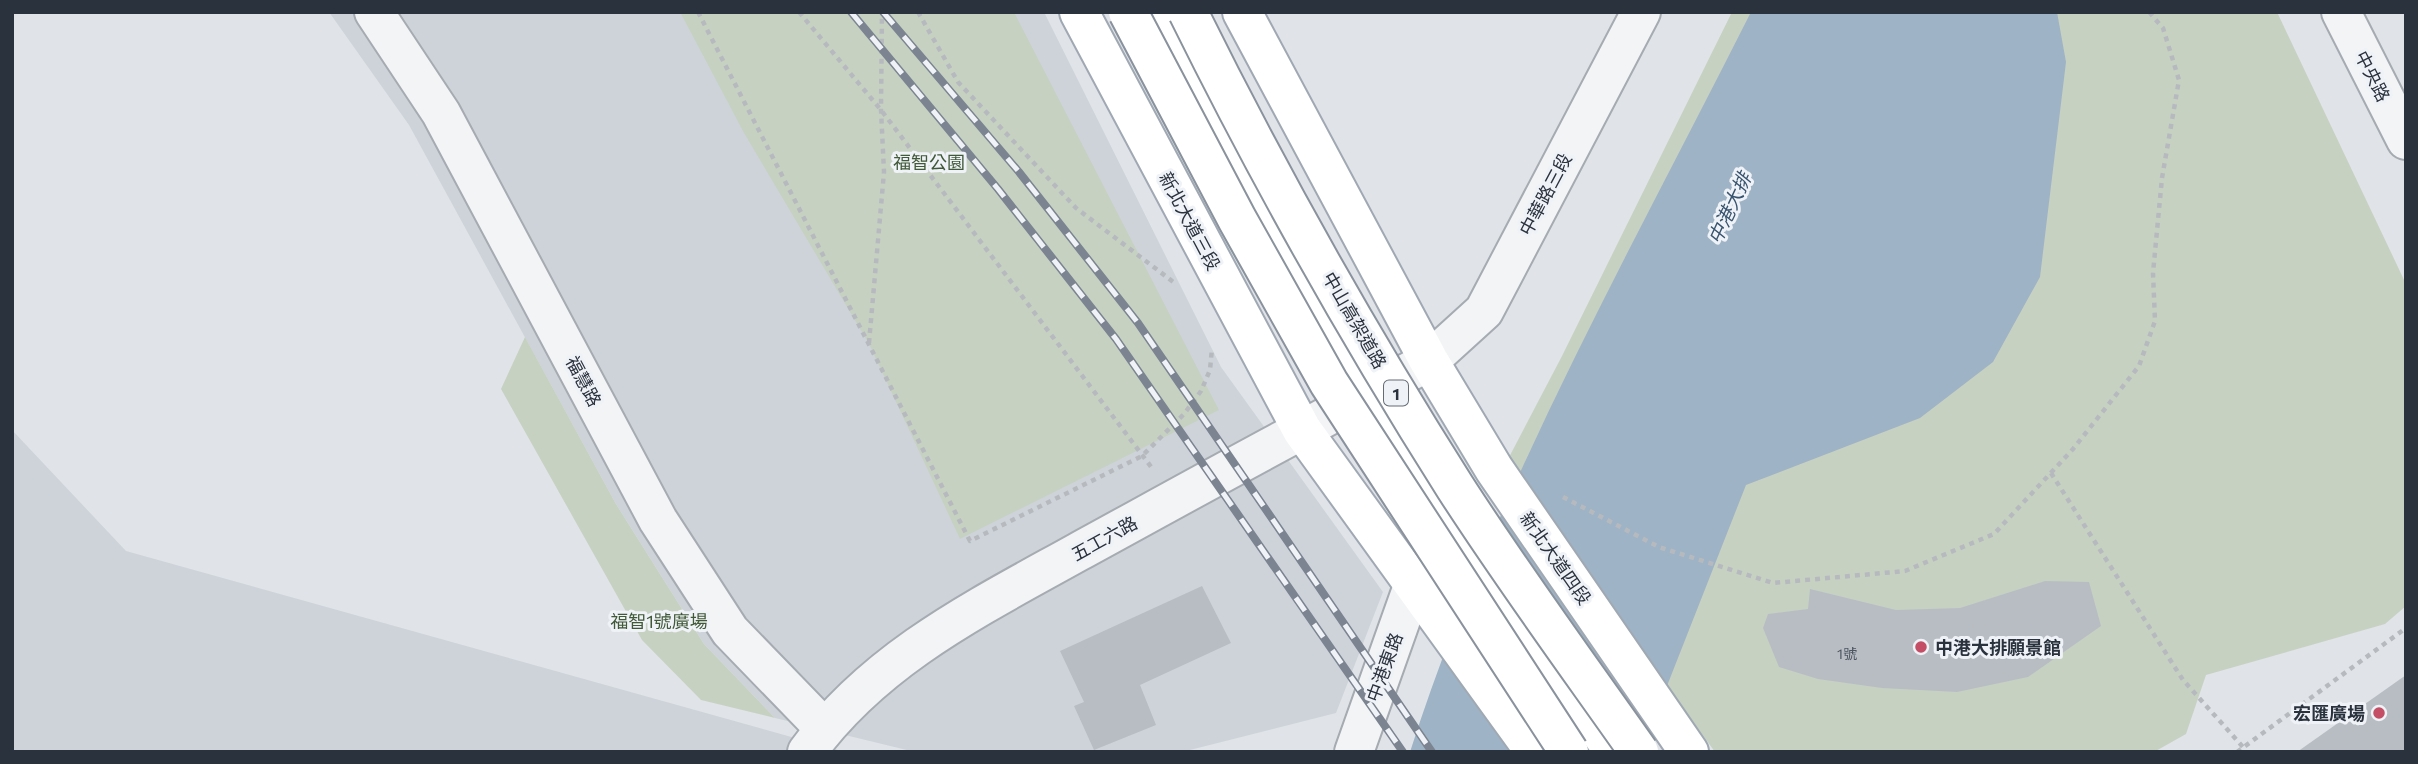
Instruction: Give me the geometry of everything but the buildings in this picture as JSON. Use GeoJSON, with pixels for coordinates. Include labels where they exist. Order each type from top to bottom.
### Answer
{"type":"FeatureCollection","features":[{"type":"Feature","properties":{"kind":"main road","name":"新北大道三段"},"geometry":{"type":"LineString","coordinates":[[1079,12],[1302,430]]}},
{"type":"Feature","properties":{"kind":"main road"},"geometry":{"type":"LineString","coordinates":[[1128,12],[1237,219],[1329,383],[1569,752]]}},
{"type":"Feature","properties":{"kind":"main road","name":"1"},"geometry":{"type":"LineString","coordinates":[[1163,12],[1240,166],[1368,394]]}},
{"type":"Feature","properties":{"kind":"main road","name":"中山高架道路"},"geometry":{"type":"LineString","coordinates":[[1188,12],[1318,256],[1396,391],[1520,583],[1639,752]]}},
{"type":"Feature","properties":{"kind":"main road","name":"1"},"geometry":{"type":"LineString","coordinates":[[1242,12],[1429,361]]}},
{"type":"Feature","properties":{"kind":"main road","name":"新北大道四段"},"geometry":{"type":"LineString","coordinates":[[1429,361],[1494,469],[1685,749]]}},
{"type":"Feature","properties":{"kind":"main road","name":"新北大道四段"},"geometry":{"type":"LineString","coordinates":[[1368,394],[1578,734],[1584,752]]}},
{"type":"Feature","properties":{"kind":"main road"},"geometry":{"type":"LineString","coordinates":[[1302,430],[1535,752]]}},
{"type":"Feature","properties":{"kind":"main road","name":"新北大道四段"},"geometry":{"type":"LineString","coordinates":[[1406,455],[1614,752]]}},
{"type":"Feature","properties":{"kind":"main road","name":"新北大道四段"},"geometry":{"type":"LineString","coordinates":[[1462,534],[1621,703],[1685,749]]}},
{"type":"Feature","properties":{"kind":"street","name":"福慧路"},"geometry":{"type":"LineString","coordinates":[[373,12],[441,113],[658,520],[730,631],[816,740]]}},
{"type":"Feature","properties":{"kind":"street","name":"中華路三段"},"geometry":{"type":"LineString","coordinates":[[1429,361],[1484,311],[1641,12]]}},
{"type":"Feature","properties":{"kind":"street","name":"中央路"},"geometry":{"type":"LineString","coordinates":[[2341,12],[2406,140]]}},
{"type":"Feature","properties":{"kind":"street","name":"五工六路"},"geometry":{"type":"LineString","coordinates":[[816,740],[887,667],[960,618],[1429,361]]}},
{"type":"Feature","properties":{"kind":"street","name":"中港東路"},"geometry":{"type":"LineString","coordinates":[[1354,752],[1414,583]]}},
{"type":"Feature","properties":{"kind":"path"},"geometry":{"type":"LineString","coordinates":[[698,12],[970,541],[1142,456],[1184,414],[1201,391],[1210,370],[1212,345]]}},
{"type":"Feature","properties":{"kind":"path"},"geometry":{"type":"LineString","coordinates":[[799,12],[881,110],[1142,456],[1178,498]]}},
{"type":"Feature","properties":{"kind":"path"},"geometry":{"type":"LineString","coordinates":[[869,344],[884,172],[881,110],[882,12]]}},
{"type":"Feature","properties":{"kind":"path"},"geometry":{"type":"LineString","coordinates":[[918,12],[958,82],[1076,208],[1185,291]]}},
{"type":"Feature","properties":{"kind":"path"},"geometry":{"type":"LineString","coordinates":[[1557,494],[1659,547],[1773,583],[1905,571],[1994,534],[2050,473],[2139,366],[2154,321],[2153,273],[2162,178],[2179,80],[2163,28],[2150,12]]}},
{"type":"Feature","properties":{"kind":"path"},"geometry":{"type":"LineString","coordinates":[[2050,473],[2183,680],[2243,747]]}},
{"type":"Feature","properties":{"kind":"path"},"geometry":{"type":"LineString","coordinates":[[2237,752],[2406,628]]}},
{"type":"Feature","properties":{"kind":"shaded area"},"geometry":{"type":"Polygon","coordinates":[[[329,12],[1044,12],[1221,367],[1383,592],[1336,713],[1182,752],[915,752],[775,718],[704,644],[616,504],[409,125],[329,12]]]}},
{"type":"Feature","properties":{"kind":"shaded area"},"geometry":{"type":"Polygon","coordinates":[[[12,430],[126,551],[845,752],[12,752],[12,430]]]}},
{"type":"Feature","properties":{"kind":"green space","name":"福智公園"},"geometry":{"type":"Polygon","coordinates":[[[680,12],[1014,12],[1219,410],[960,539],[869,344],[744,133],[680,12]]]}},
{"type":"Feature","properties":{"kind":"green space"},"geometry":{"type":"Polygon","coordinates":[[[1732,12],[2277,12],[2406,284],[2406,606],[2385,624],[2206,675],[2186,734],[2154,752],[1715,752],[1506,463],[1562,356],[1732,12]]]}},
{"type":"Feature","properties":{"kind":"green space","name":"福智1號廣場"},"geometry":{"type":"Polygon","coordinates":[[[525,337],[616,504],[704,644],[775,718],[701,700],[642,640],[501,389],[525,337]]]}},
{"type":"Feature","properties":{"kind":"water","name":"中港大排"},"geometry":{"type":"Polygon","coordinates":[[[1751,12],[2057,12],[2066,62],[2040,277],[1993,362],[1920,418],[1746,485],[1641,752],[1410,752],[1443,656],[1522,468],[1611,284],[1751,12]]]}},
{"type":"Feature","properties":{"kind":"railway"},"geometry":{"type":"LineString","coordinates":[[851,12],[998,189],[1116,339],[1403,752]]}},
{"type":"Feature","properties":{"kind":"railway"},"geometry":{"type":"LineString","coordinates":[[883,12],[1019,172],[1138,323],[1432,752]]}},
{"type":"Feature","properties":{"kind":"place","name":"中港大排願景館"},"geometry":{"type":"Point","coordinates":[1921,647]}},
{"type":"Feature","properties":{"kind":"place","name":"宏匯廣場"},"geometry":{"type":"Point","coordinates":[2379,713]}}]}
